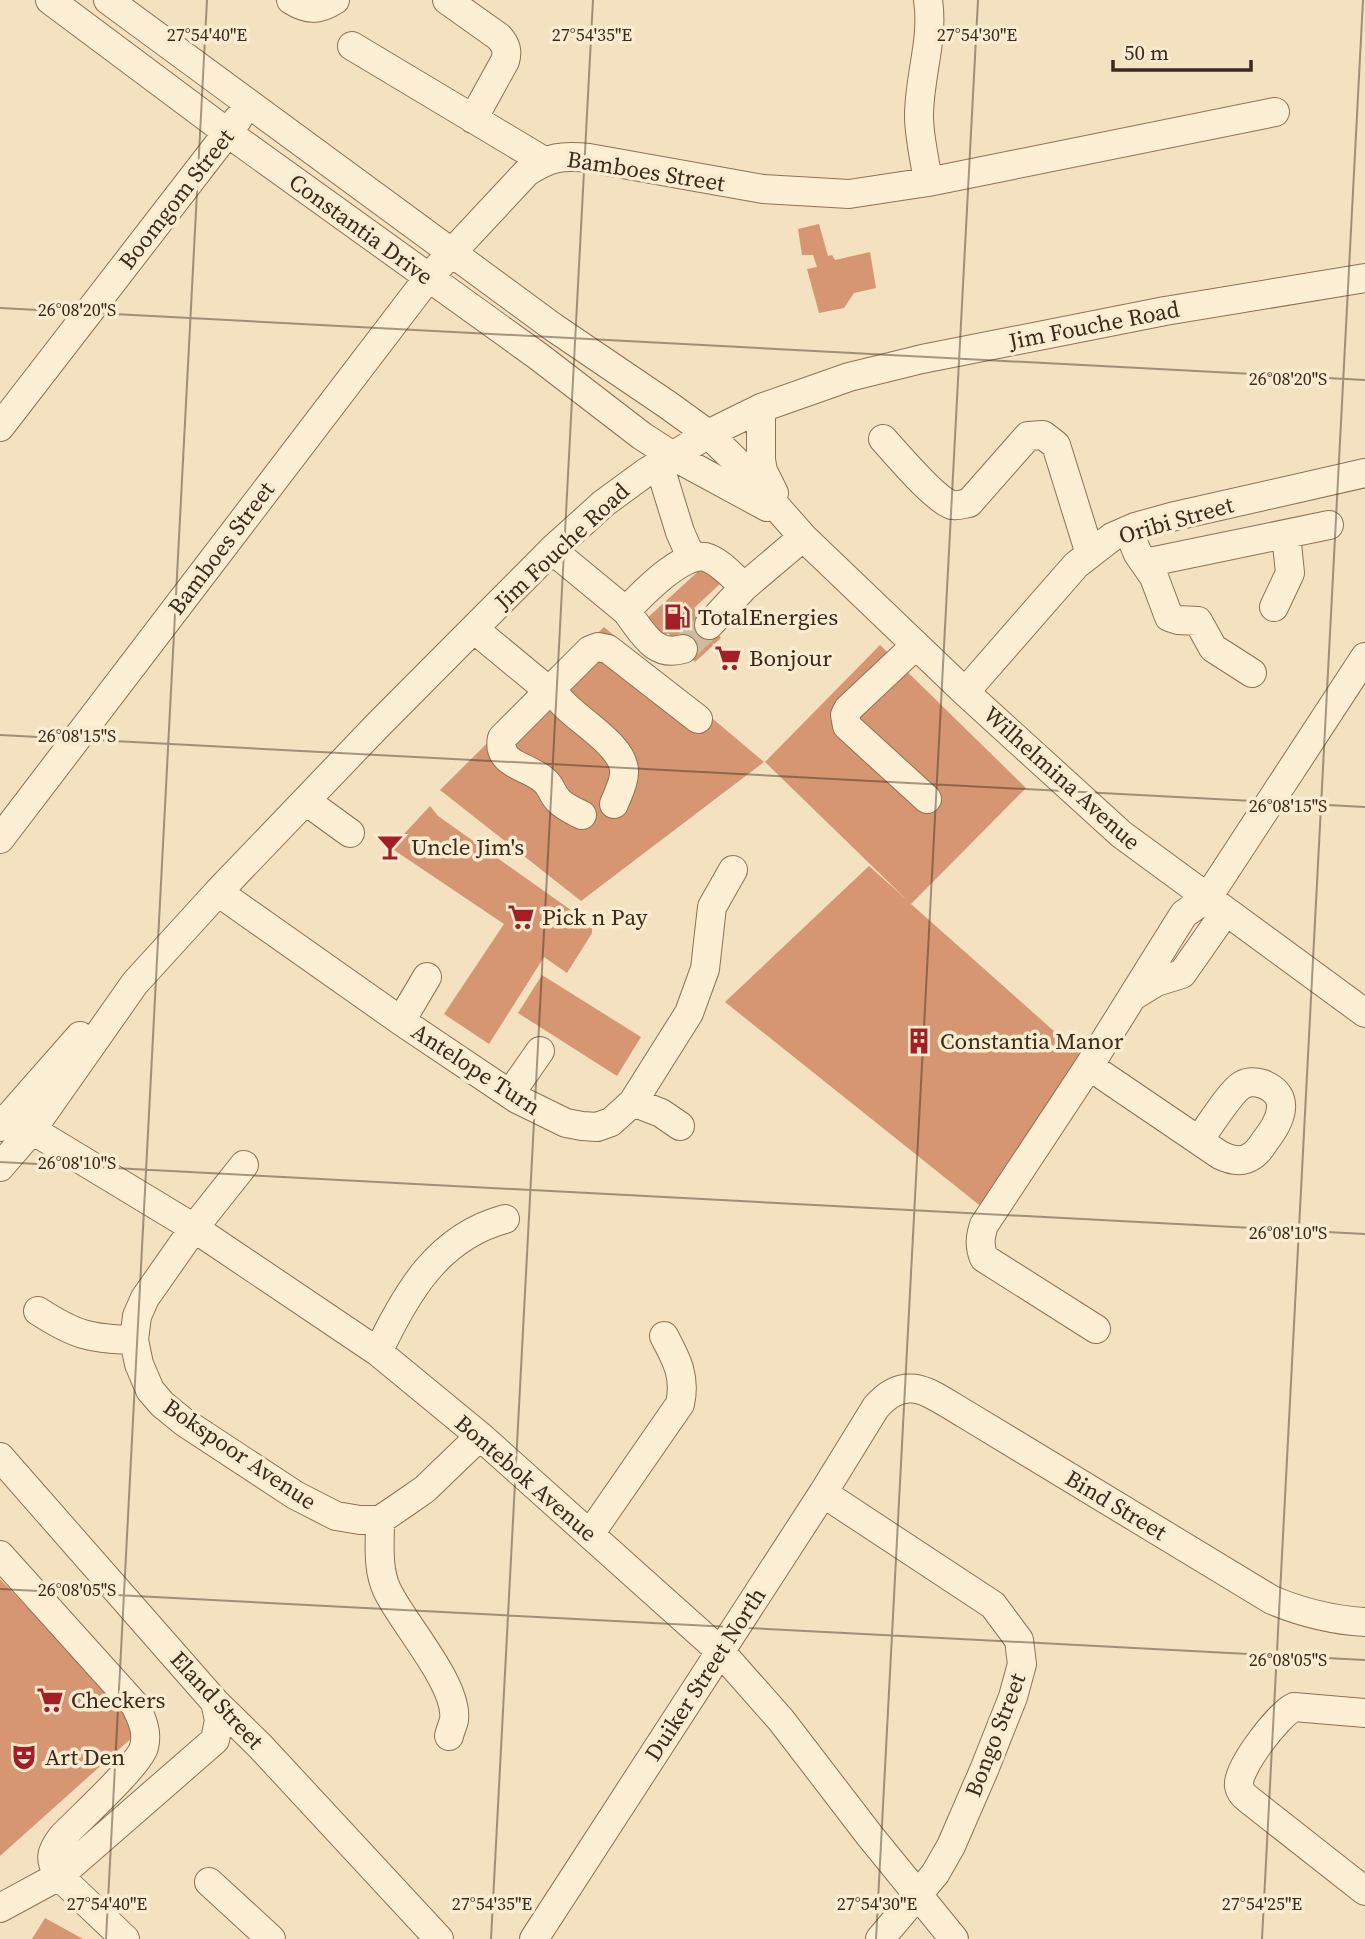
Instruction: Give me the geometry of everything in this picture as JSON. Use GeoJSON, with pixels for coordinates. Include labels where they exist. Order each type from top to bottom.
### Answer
{"type":"FeatureCollection","features":[{"type":"Feature","properties":{"kind":"street","name":"Constantia Drive"},"geometry":{"type":"LineString","coordinates":[[50,0],[228,133],[538,356],[642,436],[666,460]]}},
{"type":"Feature","properties":{"kind":"street","name":"Constantia Drive"},"geometry":{"type":"LineString","coordinates":[[108,0],[553,327],[708,434]]}},
{"type":"Feature","properties":{"kind":"street"},"geometry":{"type":"LineString","coordinates":[[291,0],[307,9],[323,8],[334,0]]}},
{"type":"Feature","properties":{"kind":"street"},"geometry":{"type":"LineString","coordinates":[[447,0],[499,37],[505,44],[507,53],[473,119]]}},
{"type":"Feature","properties":{"kind":"street"},"geometry":{"type":"LineString","coordinates":[[928,0],[929,39],[922,75],[919,117],[928,182]]}},
{"type":"Feature","properties":{"kind":"street"},"geometry":{"type":"LineString","coordinates":[[352,46],[544,162]]}},
{"type":"Feature","properties":{"kind":"street","name":"Boomgom Street"},"geometry":{"type":"LineString","coordinates":[[4,414],[250,104]]}},
{"type":"Feature","properties":{"kind":"street","name":"Bamboes Street"},"geometry":{"type":"LineString","coordinates":[[0,839],[428,278],[527,172],[544,162],[565,156],[589,158],[712,181],[787,191],[849,194],[928,182],[1275,112]]}},
{"type":"Feature","properties":{"kind":"street","name":"Jim Fouche Road"},"geometry":{"type":"LineString","coordinates":[[0,1167],[14,1125],[135,983],[218,892],[552,550],[604,503],[666,460],[708,434],[761,408],[849,377],[922,359],[1165,311],[1365,278]]}},
{"type":"Feature","properties":{"kind":"street"},"geometry":{"type":"LineString","coordinates":[[709,625],[744,587],[792,526],[763,471],[761,408]]}},
{"type":"Feature","properties":{"kind":"street","name":"Wilhelmina Avenue"},"geometry":{"type":"LineString","coordinates":[[708,434],[737,462],[792,526],[965,691],[1121,834],[1365,1013]]}},
{"type":"Feature","properties":{"kind":"street"},"geometry":{"type":"LineString","coordinates":[[883,439],[935,493],[950,505],[960,505],[969,503],[1028,436],[1043,435],[1056,445],[1090,554]]}},
{"type":"Feature","properties":{"kind":"street"},"geometry":{"type":"LineString","coordinates":[[666,460],[680,532],[691,557]]}},
{"type":"Feature","properties":{"kind":"street","name":"Wilhelmina Avenue"},"geometry":{"type":"LineString","coordinates":[[666,460],[792,526]]}},
{"type":"Feature","properties":{"kind":"street","name":"Oribi Street"},"geometry":{"type":"LineString","coordinates":[[965,691],[1076,565],[1112,537],[1171,517],[1365,473]]}},
{"type":"Feature","properties":{"kind":"street"},"geometry":{"type":"LineString","coordinates":[[1144,563],[1329,525]]}},
{"type":"Feature","properties":{"kind":"street"},"geometry":{"type":"LineString","coordinates":[[1128,530],[1154,577],[1169,617],[1198,621],[1213,648],[1252,673]]}},
{"type":"Feature","properties":{"kind":"street"},"geometry":{"type":"LineString","coordinates":[[1274,607],[1290,573],[1286,534]]}},
{"type":"Feature","properties":{"kind":"street"},"geometry":{"type":"LineString","coordinates":[[552,550],[626,611],[657,648],[669,653],[683,649]]}},
{"type":"Feature","properties":{"kind":"street"},"geometry":{"type":"LineString","coordinates":[[626,611],[645,591],[691,557],[706,557],[723,567],[744,587]]}},
{"type":"Feature","properties":{"kind":"street"},"geometry":{"type":"LineString","coordinates":[[474,629],[569,711],[592,727],[623,763],[623,780],[614,804]]}},
{"type":"Feature","properties":{"kind":"street"},"geometry":{"type":"LineString","coordinates":[[916,645],[848,709],[845,720],[847,726],[927,799]]}},
{"type":"Feature","properties":{"kind":"street"},"geometry":{"type":"LineString","coordinates":[[582,815],[561,804],[546,782],[516,765],[501,749],[502,738],[590,650],[603,647],[620,657],[698,719]]}},
{"type":"Feature","properties":{"kind":"street"},"geometry":{"type":"LineString","coordinates":[[1096,1329],[984,1258],[980,1237],[984,1225],[1133,997],[1156,982],[1182,974],[1217,904],[1365,657]]}},
{"type":"Feature","properties":{"kind":"street"},"geometry":{"type":"LineString","coordinates":[[306,801],[350,833]]}},
{"type":"Feature","properties":{"kind":"street","name":"Antelope Turn"},"geometry":{"type":"LineString","coordinates":[[218,892],[510,1094],[553,1118],[597,1127],[611,1122],[633,1102],[694,1001],[705,969],[712,907],[733,870]]}},
{"type":"Feature","properties":{"kind":"street"},"geometry":{"type":"LineString","coordinates":[[401,1021],[427,977]]}},
{"type":"Feature","properties":{"kind":"street"},"geometry":{"type":"LineString","coordinates":[[510,1094],[540,1051]]}},
{"type":"Feature","properties":{"kind":"street"},"geometry":{"type":"LineString","coordinates":[[1089,1066],[1199,1140]]}},
{"type":"Feature","properties":{"kind":"street"},"geometry":{"type":"LineString","coordinates":[[633,1102],[661,1113],[680,1126]]}},
{"type":"Feature","properties":{"kind":"street","name":"Bontebok Avenue"},"geometry":{"type":"LineString","coordinates":[[14,1125],[194,1228],[378,1352],[480,1436],[720,1651],[781,1720],[954,1939]]}},
{"type":"Feature","properties":{"kind":"street","name":"Bokspoor Avenue"},"geometry":{"type":"LineString","coordinates":[[244,1165],[194,1228],[145,1298],[137,1316],[134,1340],[139,1364],[150,1390],[162,1404],[184,1422],[295,1495],[336,1516],[380,1520]]}},
{"type":"Feature","properties":{"kind":"street"},"geometry":{"type":"LineString","coordinates":[[378,1352],[395,1316],[435,1259],[457,1240],[482,1225],[505,1219]]}},
{"type":"Feature","properties":{"kind":"street"},"geometry":{"type":"LineString","coordinates":[[38,1311],[68,1330],[91,1338],[134,1340]]}},
{"type":"Feature","properties":{"kind":"street"},"geometry":{"type":"LineString","coordinates":[[590,1534],[680,1404],[684,1388],[676,1357],[664,1336]]}},
{"type":"Feature","properties":{"kind":"street","name":"Bind Street"},"geometry":{"type":"LineString","coordinates":[[876,1407],[885,1396],[898,1389],[921,1389],[1272,1600],[1306,1613],[1365,1622]]}},
{"type":"Feature","properties":{"kind":"street","name":"Duiker Street North"},"geometry":{"type":"LineString","coordinates":[[540,1936],[876,1407]]}},
{"type":"Feature","properties":{"kind":"street"},"geometry":{"type":"LineString","coordinates":[[449,1736],[454,1719],[445,1687],[421,1641],[386,1590],[380,1569],[380,1520],[425,1489],[480,1436]]}},
{"type":"Feature","properties":{"kind":"street","name":"Eland Street"},"geometry":{"type":"LineString","coordinates":[[0,1457],[215,1702],[260,1746],[439,1939]]}},
{"type":"Feature","properties":{"kind":"street","name":"Bongo Street"},"geometry":{"type":"LineString","coordinates":[[823,1493],[993,1605],[1019,1640],[1022,1664],[1013,1697],[951,1846],[935,1874],[880,1939]]}},
{"type":"Feature","properties":{"kind":"street"},"geometry":{"type":"LineString","coordinates":[[0,1555],[135,1705],[144,1723],[146,1737],[141,1756],[54,1847],[51,1856],[52,1866],[59,1876],[125,1939]]}},
{"type":"Feature","properties":{"kind":"street"},"geometry":{"type":"LineString","coordinates":[[0,1908],[59,1876],[215,1740],[219,1720],[215,1702]]}},
{"type":"Feature","properties":{"kind":"street"},"geometry":{"type":"LineString","coordinates":[[1365,1713],[1294,1707],[1286,1711],[1243,1769],[1238,1783],[1241,1793],[1248,1799],[1365,1891]]}},
{"type":"Feature","properties":{"kind":"street"},"geometry":{"type":"LineString","coordinates":[[215,1740],[260,1746]]}},
{"type":"Feature","properties":{"kind":"street"},"geometry":{"type":"LineString","coordinates":[[209,1882],[271,1939]]}},
{"type":"Feature","properties":{"kind":"building"},"geometry":{"type":"Polygon","coordinates":[[[819,224],[828,256],[832,255],[835,260],[870,252],[876,288],[854,293],[844,308],[819,313],[807,269],[817,267],[813,255],[802,255],[798,229],[819,224]]]}},
{"type":"Feature","properties":{"kind":"building"},"geometry":{"type":"Polygon","coordinates":[[[704,566],[720,584],[694,608],[721,638],[695,662],[668,633],[661,639],[644,621],[704,566]]]}},
{"type":"Feature","properties":{"kind":"building"},"geometry":{"type":"Polygon","coordinates":[[[604,627],[764,762],[581,901],[440,790],[604,627]]]}},
{"type":"Feature","properties":{"kind":"building","name":"Constantia Manor"},"geometry":{"type":"Polygon","coordinates":[[[880,645],[1026,788],[911,904],[1082,1056],[983,1208],[725,1002],[869,866],[907,900],[765,762],[880,645]]]}},
{"type":"Feature","properties":{"kind":"building"},"geometry":{"type":"Polygon","coordinates":[[[430,806],[438,816],[592,925],[592,933],[567,973],[544,957],[489,1044],[444,1014],[504,924],[391,848],[430,806]]]}},
{"type":"Feature","properties":{"kind":"building"},"geometry":{"type":"Polygon","coordinates":[[[542,975],[641,1037],[617,1076],[518,1013],[542,975]]]}},
{"type":"Feature","properties":{"kind":"building"},"geometry":{"type":"Polygon","coordinates":[[[0,1579],[136,1720],[135,1735],[0,1856],[0,1579]]]}},
{"type":"Feature","properties":{"kind":"building"},"geometry":{"type":"Polygon","coordinates":[[[45,1918],[83,1939],[32,1939],[45,1918]]]}},
{"type":"Feature","properties":{"kind":"tunnel"},"geometry":{"type":"LineString","coordinates":[[683,649],[709,625]]}},
{"type":"Feature","properties":{"kind":"place","name":"TotalEnergies"},"geometry":{"type":"Point","coordinates":[677,617]}},
{"type":"Feature","properties":{"kind":"place","name":"Bonjour"},"geometry":{"type":"Point","coordinates":[728,658]}},
{"type":"Feature","properties":{"kind":"place","name":"Uncle Jim's"},"geometry":{"type":"Point","coordinates":[390,847]}},
{"type":"Feature","properties":{"kind":"place","name":"Pick n Pay"},"geometry":{"type":"Point","coordinates":[521,917]}},
{"type":"Feature","properties":{"kind":"place","name":"Constantia Manor"},"geometry":{"type":"Point","coordinates":[919,1041]}},
{"type":"Feature","properties":{"kind":"place","name":"Checkers"},"geometry":{"type":"Point","coordinates":[50,1700]}},
{"type":"Feature","properties":{"kind":"place","name":"Art Den"},"geometry":{"type":"Point","coordinates":[24,1757]}}]}
